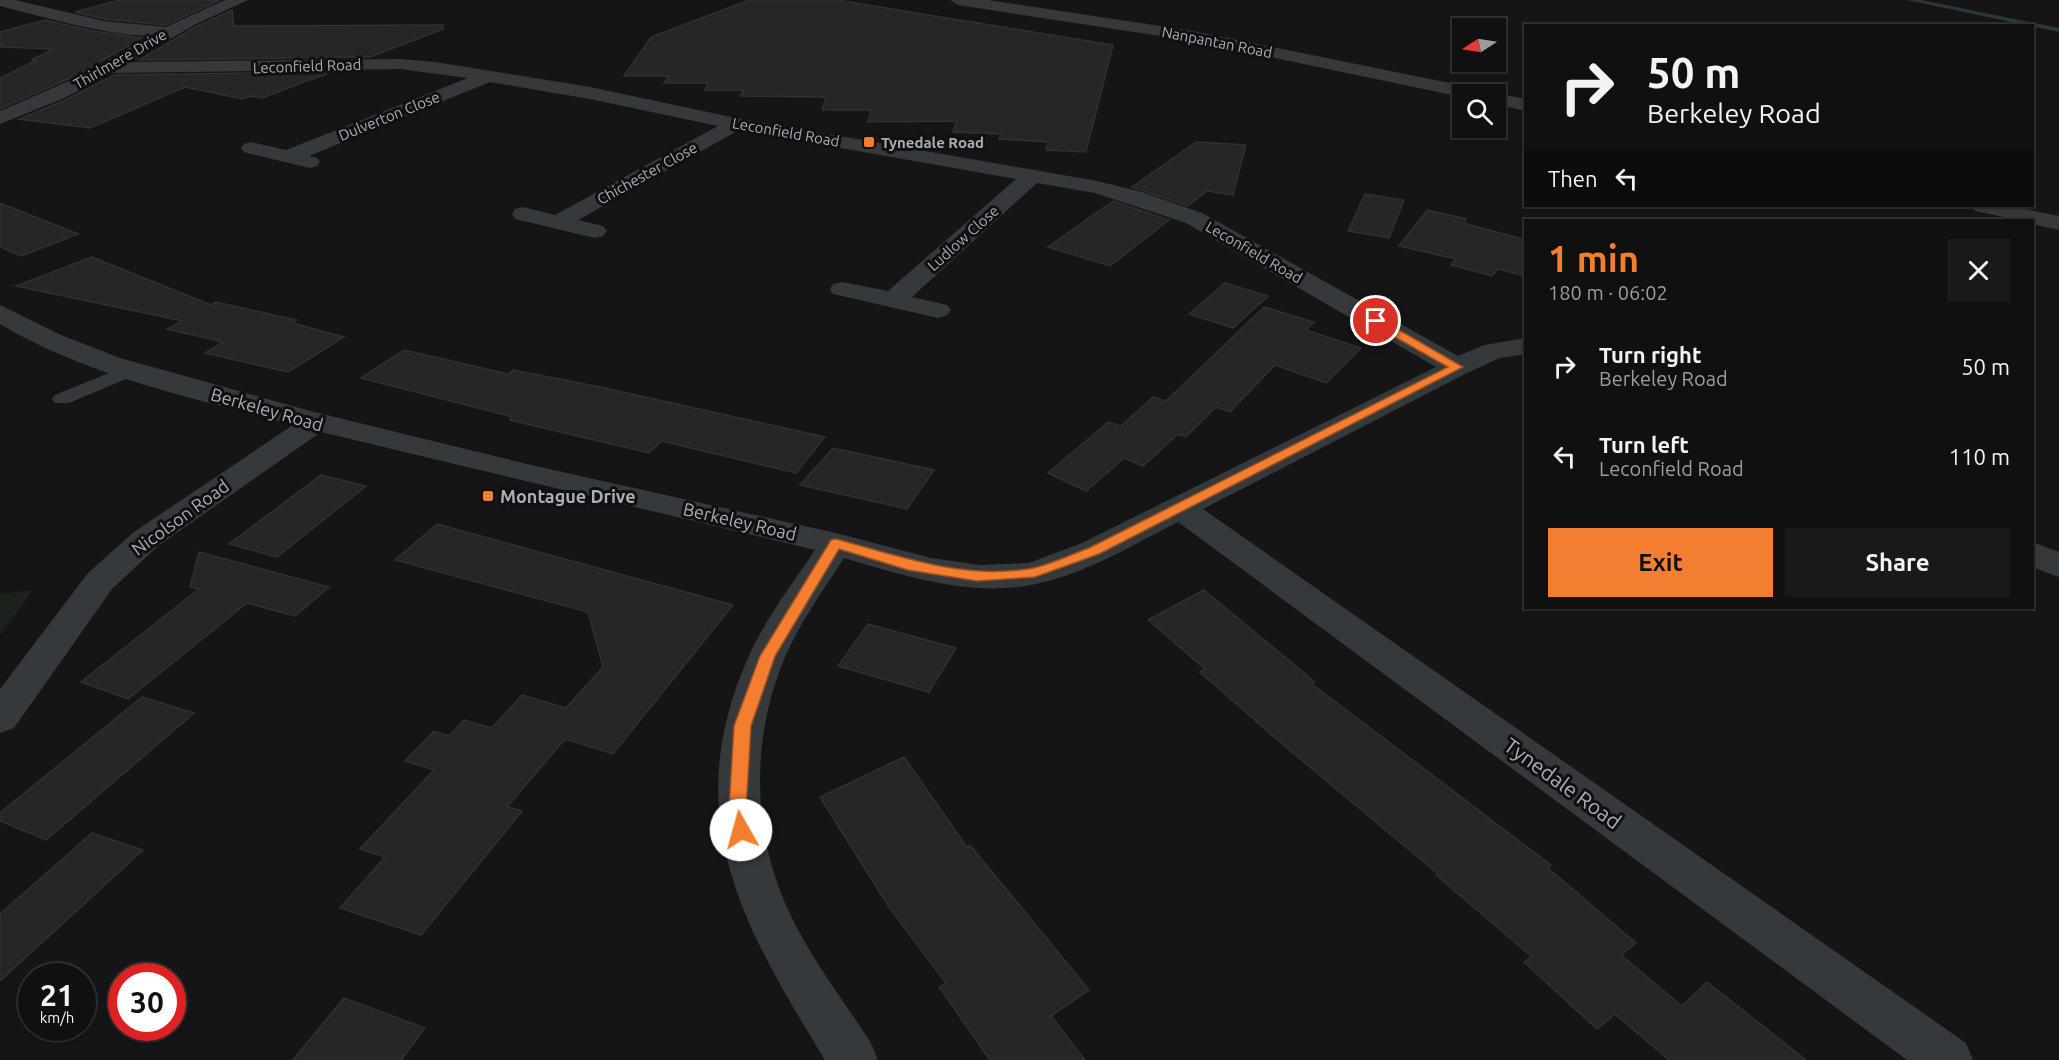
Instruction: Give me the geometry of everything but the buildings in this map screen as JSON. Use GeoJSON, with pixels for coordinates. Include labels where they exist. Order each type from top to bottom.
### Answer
{"type":"FeatureCollection","features":[{"type":"Feature","properties":{"kind":"street","name":"Thirlmere Drive"},"geometry":{"type":"LineString","coordinates":[[0,118],[54,96],[109,68],[194,17],[240,0]]}},
{"type":"Feature","properties":{"kind":"street","name":"Nanpantan Road"},"geometry":{"type":"LineString","coordinates":[[958,0],[1193,36],[1452,89]]}},
{"type":"Feature","properties":{"kind":"street"},"geometry":{"type":"LineString","coordinates":[[1,1],[106,27],[144,32],[168,32]]}},
{"type":"Feature","properties":{"kind":"street","name":"Leconfield Road"},"geometry":{"type":"LineString","coordinates":[[109,68],[400,64],[489,76],[736,124],[1097,187],[1194,218],[1457,367]]}},
{"type":"Feature","properties":{"kind":"street","name":"Dulverton Close"},"geometry":{"type":"LineString","coordinates":[[290,156],[489,76]]}},
{"type":"Feature","properties":{"kind":"street"},"geometry":{"type":"LineString","coordinates":[[1506,101],[1524,105]]}},
{"type":"Feature","properties":{"kind":"street","name":"Chichester Close"},"geometry":{"type":"LineString","coordinates":[[558,222],[736,124]]}},
{"type":"Feature","properties":{"kind":"street"},"geometry":{"type":"LineString","coordinates":[[251,148],[321,165]]}},
{"type":"Feature","properties":{"kind":"street","name":"Ludlow Close"},"geometry":{"type":"LineString","coordinates":[[893,300],[1032,176]]}},
{"type":"Feature","properties":{"kind":"street"},"geometry":{"type":"LineString","coordinates":[[1987,207],[2059,223]]}},
{"type":"Feature","properties":{"kind":"street","name":"Chichester Close"},"geometry":{"type":"LineString","coordinates":[[524,214],[595,231]]}},
{"type":"Feature","properties":{"kind":"street"},"geometry":{"type":"LineString","coordinates":[[842,289],[938,310]]}},
{"type":"Feature","properties":{"kind":"street","name":"Berkeley Road"},"geometry":{"type":"LineString","coordinates":[[0,313],[25,330],[131,370],[315,423],[836,544],[908,565],[977,576],[1030,574],[1094,551],[1457,367]]}},
{"type":"Feature","properties":{"kind":"street"},"geometry":{"type":"LineString","coordinates":[[1457,367],[1494,351],[1524,346]]}},
{"type":"Feature","properties":{"kind":"street","name":"Nicolson Road"},"geometry":{"type":"LineString","coordinates":[[0,718],[100,581],[146,539],[315,423]]}},
{"type":"Feature","properties":{"kind":"street","name":"Tynedale Road"},"geometry":{"type":"LineString","coordinates":[[1179,507],[1948,1060]]}},
{"type":"Feature","properties":{"kind":"street"},"geometry":{"type":"LineString","coordinates":[[836,544],[767,656],[743,726],[737,810],[750,869],[773,928],[853,1060]]}},
{"type":"Feature","properties":{"kind":"street"},"geometry":{"type":"LineString","coordinates":[[2034,554],[2059,566]]}},
{"type":"Feature","properties":{"kind":"lane"},"geometry":{"type":"LineString","coordinates":[[62,399],[131,370]]}},
{"type":"Feature","properties":{"kind":"shaded area"},"geometry":{"type":"Polygon","coordinates":[[[33,590],[0,635],[0,594],[33,590]]]}},
{"type":"Feature","properties":{"kind":"waterway"},"geometry":{"type":"LineString","coordinates":[[1910,0],[2024,21],[2059,30]]}},
{"type":"Feature","properties":{"kind":"place","name":"Tynedale Road"},"geometry":{"type":"Point","coordinates":[869,142]}},
{"type":"Feature","properties":{"kind":"place","name":"Montague Drive"},"geometry":{"type":"Point","coordinates":[488,496]}},
{"type":"Feature","properties":{"kind":"route"},"geometry":{"type":"LineString","coordinates":[[741,830],[737,810],[743,726],[767,656],[836,544],[908,565],[977,576],[1030,574],[1094,551],[1457,367],[1376,321]]}}]}
